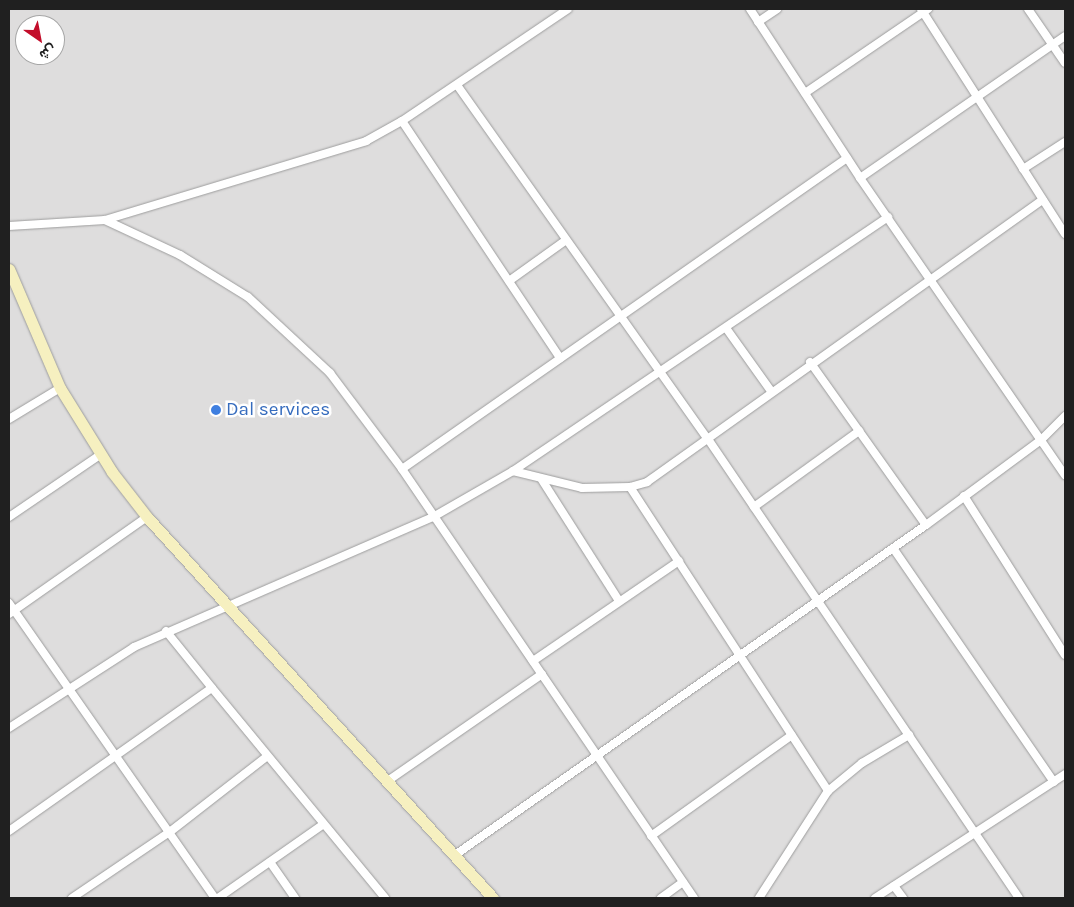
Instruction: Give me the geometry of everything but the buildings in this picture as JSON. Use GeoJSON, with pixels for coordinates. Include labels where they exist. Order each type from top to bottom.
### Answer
{"type":"FeatureCollection","features":[{"type":"Feature","properties":{"kind":"main road"},"geometry":{"type":"LineString","coordinates":[[9,269],[60,388],[100,455],[147,517],[389,780],[493,898]]}},
{"type":"Feature","properties":{"kind":"street"},"geometry":{"type":"LineString","coordinates":[[9,226],[105,220],[328,154],[402,122],[568,9]]}},
{"type":"Feature","properties":{"kind":"street"},"geometry":{"type":"LineString","coordinates":[[750,9],[860,178],[932,278],[1065,475]]}},
{"type":"Feature","properties":{"kind":"street"},"geometry":{"type":"LineString","coordinates":[[758,22],[777,9]]}},
{"type":"Feature","properties":{"kind":"street"},"geometry":{"type":"LineString","coordinates":[[1028,9],[1065,63]]}},
{"type":"Feature","properties":{"kind":"street"},"geometry":{"type":"LineString","coordinates":[[805,93],[924,10],[1065,234]]}},
{"type":"Feature","properties":{"kind":"street"},"geometry":{"type":"LineString","coordinates":[[860,178],[1065,36]]}},
{"type":"Feature","properties":{"kind":"street"},"geometry":{"type":"LineString","coordinates":[[457,84],[660,374],[708,439],[1019,898]]}},
{"type":"Feature","properties":{"kind":"street"},"geometry":{"type":"LineString","coordinates":[[402,122],[560,358]]}},
{"type":"Feature","properties":{"kind":"street"},"geometry":{"type":"LineString","coordinates":[[1023,169],[1065,142]]}},
{"type":"Feature","properties":{"kind":"street"},"geometry":{"type":"LineString","coordinates":[[402,469],[847,158]]}},
{"type":"Feature","properties":{"kind":"street"},"geometry":{"type":"LineString","coordinates":[[513,471],[542,480],[582,488],[630,487],[666,470],[810,362],[1043,200]]}},
{"type":"Feature","properties":{"kind":"street"},"geometry":{"type":"LineString","coordinates":[[9,728],[69,687],[166,631],[229,607],[433,517],[513,471],[660,374],[888,217]]}},
{"type":"Feature","properties":{"kind":"street"},"geometry":{"type":"LineString","coordinates":[[105,220],[207,270],[285,328],[330,373],[402,469],[694,898]]}},
{"type":"Feature","properties":{"kind":"street"},"geometry":{"type":"LineString","coordinates":[[509,281],[566,240]]}},
{"type":"Feature","properties":{"kind":"street"},"geometry":{"type":"LineString","coordinates":[[726,328],[771,391]]}},
{"type":"Feature","properties":{"kind":"street"},"geometry":{"type":"LineString","coordinates":[[810,362],[926,525]]}},
{"type":"Feature","properties":{"kind":"street"},"geometry":{"type":"LineString","coordinates":[[9,419],[60,388]]}},
{"type":"Feature","properties":{"kind":"street"},"geometry":{"type":"LineString","coordinates":[[455,855],[926,525],[1041,440],[1065,416]]}},
{"type":"Feature","properties":{"kind":"street"},"geometry":{"type":"LineString","coordinates":[[754,507],[859,431]]}},
{"type":"Feature","properties":{"kind":"street"},"geometry":{"type":"LineString","coordinates":[[9,517],[100,455]]}},
{"type":"Feature","properties":{"kind":"street"},"geometry":{"type":"LineString","coordinates":[[542,480],[619,602]]}},
{"type":"Feature","properties":{"kind":"street"},"geometry":{"type":"LineString","coordinates":[[630,487],[741,654],[828,791]]}},
{"type":"Feature","properties":{"kind":"street"},"geometry":{"type":"LineString","coordinates":[[964,496],[1065,655]]}},
{"type":"Feature","properties":{"kind":"street"},"geometry":{"type":"LineString","coordinates":[[11,613],[147,517]]}},
{"type":"Feature","properties":{"kind":"street"},"geometry":{"type":"LineString","coordinates":[[893,548],[1054,782]]}},
{"type":"Feature","properties":{"kind":"street"},"geometry":{"type":"LineString","coordinates":[[533,661],[679,561]]}},
{"type":"Feature","properties":{"kind":"street"},"geometry":{"type":"LineString","coordinates":[[9,603],[11,613],[69,687],[217,898],[321,826]]}},
{"type":"Feature","properties":{"kind":"street"},"geometry":{"type":"LineString","coordinates":[[166,631],[321,826],[384,896]]}},
{"type":"Feature","properties":{"kind":"street"},"geometry":{"type":"LineString","coordinates":[[389,780],[542,674]]}},
{"type":"Feature","properties":{"kind":"street"},"geometry":{"type":"LineString","coordinates":[[9,831],[212,688]]}},
{"type":"Feature","properties":{"kind":"street"},"geometry":{"type":"LineString","coordinates":[[651,836],[792,734]]}},
{"type":"Feature","properties":{"kind":"street"},"geometry":{"type":"LineString","coordinates":[[759,898],[828,791],[862,763],[909,735]]}},
{"type":"Feature","properties":{"kind":"street"},"geometry":{"type":"LineString","coordinates":[[72,898],[171,831],[266,757]]}},
{"type":"Feature","properties":{"kind":"street"},"geometry":{"type":"LineString","coordinates":[[875,898],[1065,774]]}},
{"type":"Feature","properties":{"kind":"street"},"geometry":{"type":"LineString","coordinates":[[270,862],[296,898]]}},
{"type":"Feature","properties":{"kind":"street"},"geometry":{"type":"LineString","coordinates":[[661,898],[683,882]]}},
{"type":"Feature","properties":{"kind":"street"},"geometry":{"type":"LineString","coordinates":[[894,886],[903,898]]}},
{"type":"Feature","properties":{"kind":"street"},"geometry":{"type":"LineString","coordinates":[[374,898],[384,896]]}},
{"type":"Feature","properties":{"kind":"shaded area"},"geometry":{"type":"Polygon","coordinates":[[[9,9],[1065,9],[1065,898],[9,898],[9,9]]]}},
{"type":"Feature","properties":{"kind":"place","name":"Dal services"},"geometry":{"type":"Point","coordinates":[216,410]}}]}
